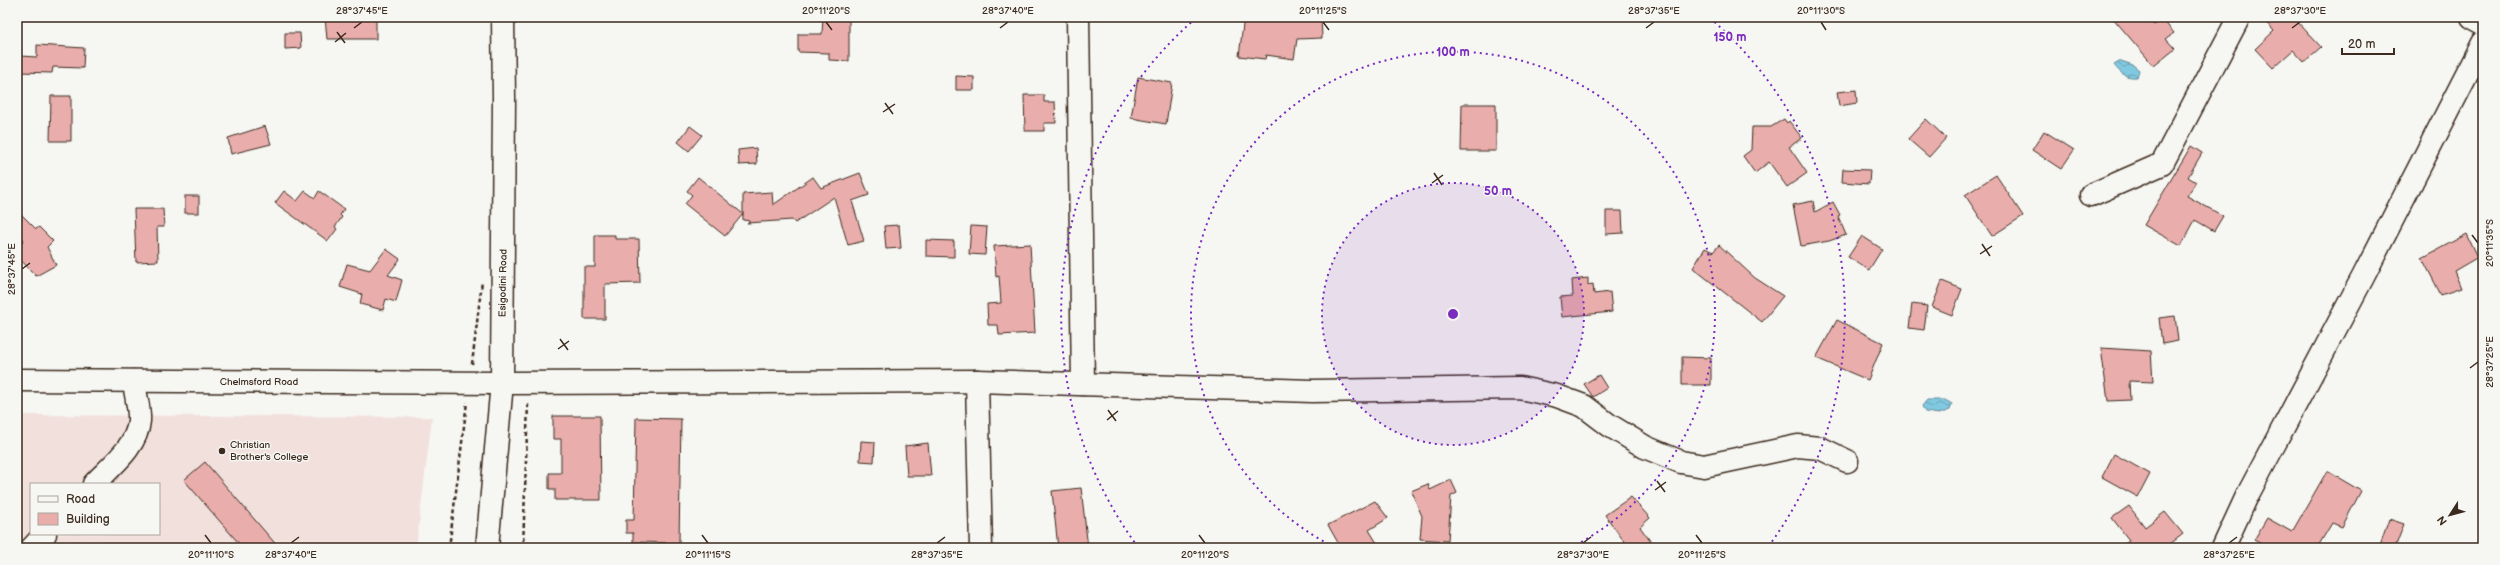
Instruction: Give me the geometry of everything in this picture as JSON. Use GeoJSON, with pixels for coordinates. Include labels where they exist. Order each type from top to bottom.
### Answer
{"type":"FeatureCollection","features":[{"type":"Feature","properties":{"kind":"street","name":"Esigodini Road"},"geometry":{"type":"LineString","coordinates":[[487,548],[502,383],[504,98],[503,17]]}},
{"type":"Feature","properties":{"kind":"street"},"geometry":{"type":"LineString","coordinates":[[1078,17],[1083,384]]}},
{"type":"Feature","properties":{"kind":"street"},"geometry":{"type":"LineString","coordinates":[[2091,195],[2162,164],[2239,17]]}},
{"type":"Feature","properties":{"kind":"street"},"geometry":{"type":"LineString","coordinates":[[2472,17],[2483,23]]}},
{"type":"Feature","properties":{"kind":"street"},"geometry":{"type":"LineString","coordinates":[[2223,548],[2247,496],[2363,277],[2483,42]]}},
{"type":"Feature","properties":{"kind":"street","name":"Chelmsford Road"},"geometry":{"type":"LineString","coordinates":[[17,380],[469,383],[977,381],[1312,391],[1520,388],[1557,396],[1584,406],[1609,425],[1645,447],[1681,462],[1704,466],[1798,446],[1820,448],[1847,461]]}},
{"type":"Feature","properties":{"kind":"street"},"geometry":{"type":"LineString","coordinates":[[95,483],[126,451],[136,434],[139,422],[134,381]]}},
{"type":"Feature","properties":{"kind":"street"},"geometry":{"type":"LineString","coordinates":[[977,381],[981,548]]}},
{"type":"Feature","properties":{"kind":"street"},"geometry":{"type":"LineString","coordinates":[[32,548],[44,535]]}},
{"type":"Feature","properties":{"kind":"path"},"geometry":{"type":"LineString","coordinates":[[449,548],[482,274]]}},
{"type":"Feature","properties":{"kind":"path"},"geometry":{"type":"LineString","coordinates":[[523,548],[528,383]]}},
{"type":"Feature","properties":{"kind":"shaded area","name":"Christian Brother's College"},"geometry":{"type":"Polygon","coordinates":[[[17,415],[432,417],[416,548],[17,548],[17,415]]]}},
{"type":"Feature","properties":{"kind":"water"},"geometry":{"type":"Polygon","coordinates":[[[2121,61],[2133,65],[2139,70],[2137,77],[2124,75],[2119,71],[2114,65],[2121,61]]]}},
{"type":"Feature","properties":{"kind":"water"},"geometry":{"type":"Polygon","coordinates":[[[1927,400],[1945,400],[1952,404],[1950,410],[1939,414],[1925,412],[1922,406],[1927,400]]]}},
{"type":"Feature","properties":{"kind":"building"},"geometry":{"type":"Polygon","coordinates":[[[325,17],[376,17],[376,39],[327,39],[325,17]]]}},
{"type":"Feature","properties":{"kind":"building"},"geometry":{"type":"Polygon","coordinates":[[[823,17],[849,17],[849,61],[829,60],[829,53],[798,52],[798,34],[822,34],[823,17]]]}},
{"type":"Feature","properties":{"kind":"building"},"geometry":{"type":"Polygon","coordinates":[[[1244,17],[1321,17],[1322,38],[1297,39],[1294,59],[1266,55],[1265,59],[1239,56],[1244,17]]]}},
{"type":"Feature","properties":{"kind":"building"},"geometry":{"type":"Polygon","coordinates":[[[2112,17],[2147,17],[2154,25],[2162,19],[2174,33],[2166,39],[2175,49],[2154,66],[2112,17]]]}},
{"type":"Feature","properties":{"kind":"building"},"geometry":{"type":"Polygon","coordinates":[[[2261,17],[2293,17],[2321,47],[2304,62],[2293,50],[2273,68],[2255,49],[2274,31],[2261,17]]]}},
{"type":"Feature","properties":{"kind":"building"},"geometry":{"type":"Polygon","coordinates":[[[285,33],[300,33],[301,48],[285,49],[285,33]]]}},
{"type":"Feature","properties":{"kind":"building"},"geometry":{"type":"Polygon","coordinates":[[[37,45],[84,48],[83,68],[53,67],[52,73],[20,72],[20,56],[37,57],[37,45]]]}},
{"type":"Feature","properties":{"kind":"building"},"geometry":{"type":"Polygon","coordinates":[[[956,76],[974,77],[974,90],[956,90],[956,76]]]}},
{"type":"Feature","properties":{"kind":"building"},"geometry":{"type":"Polygon","coordinates":[[[1138,77],[1172,83],[1166,124],[1131,118],[1138,77]]]}},
{"type":"Feature","properties":{"kind":"building"},"geometry":{"type":"Polygon","coordinates":[[[1856,90],[1857,103],[1839,106],[1837,92],[1856,90]]]}},
{"type":"Feature","properties":{"kind":"building"},"geometry":{"type":"Polygon","coordinates":[[[1024,95],[1044,95],[1044,102],[1055,102],[1056,123],[1044,123],[1044,131],[1025,131],[1024,95]]]}},
{"type":"Feature","properties":{"kind":"building"},"geometry":{"type":"Polygon","coordinates":[[[51,96],[71,96],[71,141],[50,141],[51,96]]]}},
{"type":"Feature","properties":{"kind":"building"},"geometry":{"type":"Polygon","coordinates":[[[1462,104],[1496,104],[1496,151],[1461,151],[1462,104]]]}},
{"type":"Feature","properties":{"kind":"building"},"geometry":{"type":"Polygon","coordinates":[[[1784,119],[1787,123],[1789,121],[1802,138],[1789,147],[1807,173],[1787,187],[1769,162],[1755,173],[1743,156],[1751,150],[1752,127],[1771,127],[1784,119]]]}},
{"type":"Feature","properties":{"kind":"building"},"geometry":{"type":"Polygon","coordinates":[[[1926,119],[1946,138],[1929,157],[1908,139],[1926,119]]]}},
{"type":"Feature","properties":{"kind":"building"},"geometry":{"type":"Polygon","coordinates":[[[265,126],[271,144],[231,154],[228,138],[265,126]]]}},
{"type":"Feature","properties":{"kind":"building"},"geometry":{"type":"Polygon","coordinates":[[[690,126],[702,135],[689,151],[678,142],[690,126]]]}},
{"type":"Feature","properties":{"kind":"building"},"geometry":{"type":"Polygon","coordinates":[[[2044,131],[2074,150],[2061,169],[2032,150],[2044,131]]]}},
{"type":"Feature","properties":{"kind":"building"},"geometry":{"type":"Polygon","coordinates":[[[2191,146],[2202,153],[2188,177],[2196,182],[2187,196],[2223,216],[2214,231],[2195,220],[2181,246],[2144,225],[2191,146]]]}},
{"type":"Feature","properties":{"kind":"building"},"geometry":{"type":"Polygon","coordinates":[[[756,148],[757,164],[739,165],[738,150],[756,148]]]}},
{"type":"Feature","properties":{"kind":"building"},"geometry":{"type":"Polygon","coordinates":[[[1843,169],[1870,170],[1869,184],[1842,182],[1843,169]]]}},
{"type":"Feature","properties":{"kind":"building"},"geometry":{"type":"Polygon","coordinates":[[[860,173],[869,195],[852,201],[864,241],[848,245],[834,197],[795,223],[792,220],[747,223],[750,221],[743,220],[743,194],[772,192],[773,205],[813,177],[821,188],[860,173]]]}},
{"type":"Feature","properties":{"kind":"building"},"geometry":{"type":"Polygon","coordinates":[[[1996,175],[2023,216],[1992,236],[1965,195],[1996,175]]]}},
{"type":"Feature","properties":{"kind":"building"},"geometry":{"type":"Polygon","coordinates":[[[698,177],[743,214],[725,236],[685,204],[692,195],[687,191],[698,177]]]}},
{"type":"Feature","properties":{"kind":"building"},"geometry":{"type":"Polygon","coordinates":[[[284,191],[297,201],[305,191],[315,198],[319,191],[344,209],[340,215],[342,217],[335,227],[337,229],[328,241],[275,203],[284,191]]]}},
{"type":"Feature","properties":{"kind":"building"},"geometry":{"type":"Polygon","coordinates":[[[185,196],[199,196],[199,213],[185,213],[185,196]]]}},
{"type":"Feature","properties":{"kind":"building"},"geometry":{"type":"Polygon","coordinates":[[[1813,201],[1815,212],[1833,202],[1840,215],[1838,216],[1846,235],[1829,241],[1801,246],[1793,205],[1813,201]]]}},
{"type":"Feature","properties":{"kind":"building"},"geometry":{"type":"Polygon","coordinates":[[[134,209],[163,209],[164,227],[157,227],[158,261],[136,262],[134,209]]]}},
{"type":"Feature","properties":{"kind":"building"},"geometry":{"type":"Polygon","coordinates":[[[17,210],[36,229],[39,227],[53,241],[47,247],[56,265],[36,276],[17,256],[17,247],[24,240],[17,232],[17,210]]]}},
{"type":"Feature","properties":{"kind":"building"},"geometry":{"type":"Polygon","coordinates":[[[1606,211],[1622,211],[1623,233],[1606,234],[1606,211]]]}},
{"type":"Feature","properties":{"kind":"building"},"geometry":{"type":"Polygon","coordinates":[[[899,225],[901,248],[886,249],[884,226],[899,225]]]}},
{"type":"Feature","properties":{"kind":"building"},"geometry":{"type":"Polygon","coordinates":[[[971,226],[987,227],[985,255],[969,254],[971,226]]]}},
{"type":"Feature","properties":{"kind":"building"},"geometry":{"type":"Polygon","coordinates":[[[2467,234],[2478,257],[2454,271],[2461,288],[2441,295],[2422,258],[2467,234]]]}},
{"type":"Feature","properties":{"kind":"building"},"geometry":{"type":"Polygon","coordinates":[[[595,235],[615,235],[615,239],[639,239],[640,283],[605,284],[605,319],[584,319],[584,267],[595,267],[595,235]]]}},
{"type":"Feature","properties":{"kind":"building"},"geometry":{"type":"Polygon","coordinates":[[[1862,236],[1882,249],[1869,270],[1848,257],[1862,236]]]}},
{"type":"Feature","properties":{"kind":"building"},"geometry":{"type":"Polygon","coordinates":[[[926,240],[954,241],[954,257],[926,256],[926,240]]]}},
{"type":"Feature","properties":{"kind":"building"},"geometry":{"type":"Polygon","coordinates":[[[1030,244],[1035,333],[999,335],[998,325],[988,325],[987,304],[1001,303],[999,276],[996,277],[994,246],[1030,244]]]}},
{"type":"Feature","properties":{"kind":"building"},"geometry":{"type":"Polygon","coordinates":[[[1719,245],[1755,278],[1783,296],[1762,322],[1693,268],[1705,248],[1713,252],[1719,245]]]}},
{"type":"Feature","properties":{"kind":"building"},"geometry":{"type":"Polygon","coordinates":[[[386,249],[400,259],[388,275],[402,280],[396,302],[386,299],[383,310],[360,304],[362,294],[340,287],[347,264],[370,270],[386,249]]]}},
{"type":"Feature","properties":{"kind":"building"},"geometry":{"type":"Polygon","coordinates":[[[1588,278],[1588,285],[1593,284],[1594,294],[1610,292],[1612,312],[1562,317],[1560,297],[1573,296],[1572,280],[1588,278]]]}},
{"type":"Feature","properties":{"kind":"building"},"geometry":{"type":"Polygon","coordinates":[[[1942,281],[1962,289],[1952,315],[1932,307],[1942,281]]]}},
{"type":"Feature","properties":{"kind":"building"},"geometry":{"type":"Polygon","coordinates":[[[1912,304],[1927,306],[1924,330],[1909,328],[1912,304]]]}},
{"type":"Feature","properties":{"kind":"building"},"geometry":{"type":"Polygon","coordinates":[[[2175,316],[2178,341],[2162,344],[2159,318],[2175,316]]]}},
{"type":"Feature","properties":{"kind":"building"},"geometry":{"type":"Polygon","coordinates":[[[1837,320],[1883,343],[1868,380],[1816,358],[1837,320]]]}},
{"type":"Feature","properties":{"kind":"building"},"geometry":{"type":"Polygon","coordinates":[[[2101,348],[2151,351],[2153,382],[2129,381],[2130,400],[2108,401],[2101,348]]]}},
{"type":"Feature","properties":{"kind":"building"},"geometry":{"type":"Polygon","coordinates":[[[1682,357],[1711,358],[1711,385],[1682,385],[1682,357]]]}},
{"type":"Feature","properties":{"kind":"building"},"geometry":{"type":"Polygon","coordinates":[[[1599,375],[1607,388],[1593,397],[1584,384],[1599,375]]]}},
{"type":"Feature","properties":{"kind":"building"},"geometry":{"type":"Polygon","coordinates":[[[553,416],[600,416],[601,500],[555,500],[555,489],[549,489],[549,473],[561,473],[561,439],[553,439],[553,416]]]}},
{"type":"Feature","properties":{"kind":"building"},"geometry":{"type":"Polygon","coordinates":[[[636,418],[681,419],[679,543],[633,542],[633,533],[626,533],[626,520],[634,520],[636,418]]]}},
{"type":"Feature","properties":{"kind":"building"},"geometry":{"type":"Polygon","coordinates":[[[861,441],[875,442],[874,462],[860,461],[861,441]]]}},
{"type":"Feature","properties":{"kind":"building"},"geometry":{"type":"Polygon","coordinates":[[[928,443],[931,476],[907,476],[905,446],[928,443]]]}},
{"type":"Feature","properties":{"kind":"building"},"geometry":{"type":"Polygon","coordinates":[[[2114,454],[2150,474],[2138,497],[2102,477],[2114,454]]]}},
{"type":"Feature","properties":{"kind":"building"},"geometry":{"type":"Polygon","coordinates":[[[205,462],[279,548],[243,548],[184,480],[205,462]]]}},
{"type":"Feature","properties":{"kind":"building"},"geometry":{"type":"Polygon","coordinates":[[[2327,471],[2361,491],[2342,527],[2332,523],[2317,548],[2269,548],[2254,540],[2267,518],[2292,532],[2327,471]]]}},
{"type":"Feature","properties":{"kind":"building"},"geometry":{"type":"Polygon","coordinates":[[[1451,480],[1457,493],[1451,496],[1448,541],[1420,539],[1422,516],[1411,491],[1428,484],[1430,490],[1451,480]]]}},
{"type":"Feature","properties":{"kind":"building"},"geometry":{"type":"Polygon","coordinates":[[[1081,488],[1088,548],[1058,548],[1052,491],[1081,488]]]}},
{"type":"Feature","properties":{"kind":"building"},"geometry":{"type":"Polygon","coordinates":[[[1631,497],[1650,518],[1640,527],[1651,542],[1643,548],[1629,548],[1605,515],[1631,497]]]}},
{"type":"Feature","properties":{"kind":"building"},"geometry":{"type":"Polygon","coordinates":[[[1375,501],[1388,518],[1369,530],[1377,543],[1368,548],[1341,548],[1328,525],[1375,501]]]}},
{"type":"Feature","properties":{"kind":"building"},"geometry":{"type":"Polygon","coordinates":[[[2129,506],[2145,527],[2165,512],[2183,534],[2165,548],[2118,548],[2129,540],[2112,518],[2129,506]]]}},
{"type":"Feature","properties":{"kind":"building"},"geometry":{"type":"Polygon","coordinates":[[[2389,519],[2404,524],[2395,548],[2379,548],[2389,519]]]}},
{"type":"Feature","properties":{"kind":"place","name":"Christian Brother's College"},"geometry":{"type":"Point","coordinates":[222,451]}}]}
